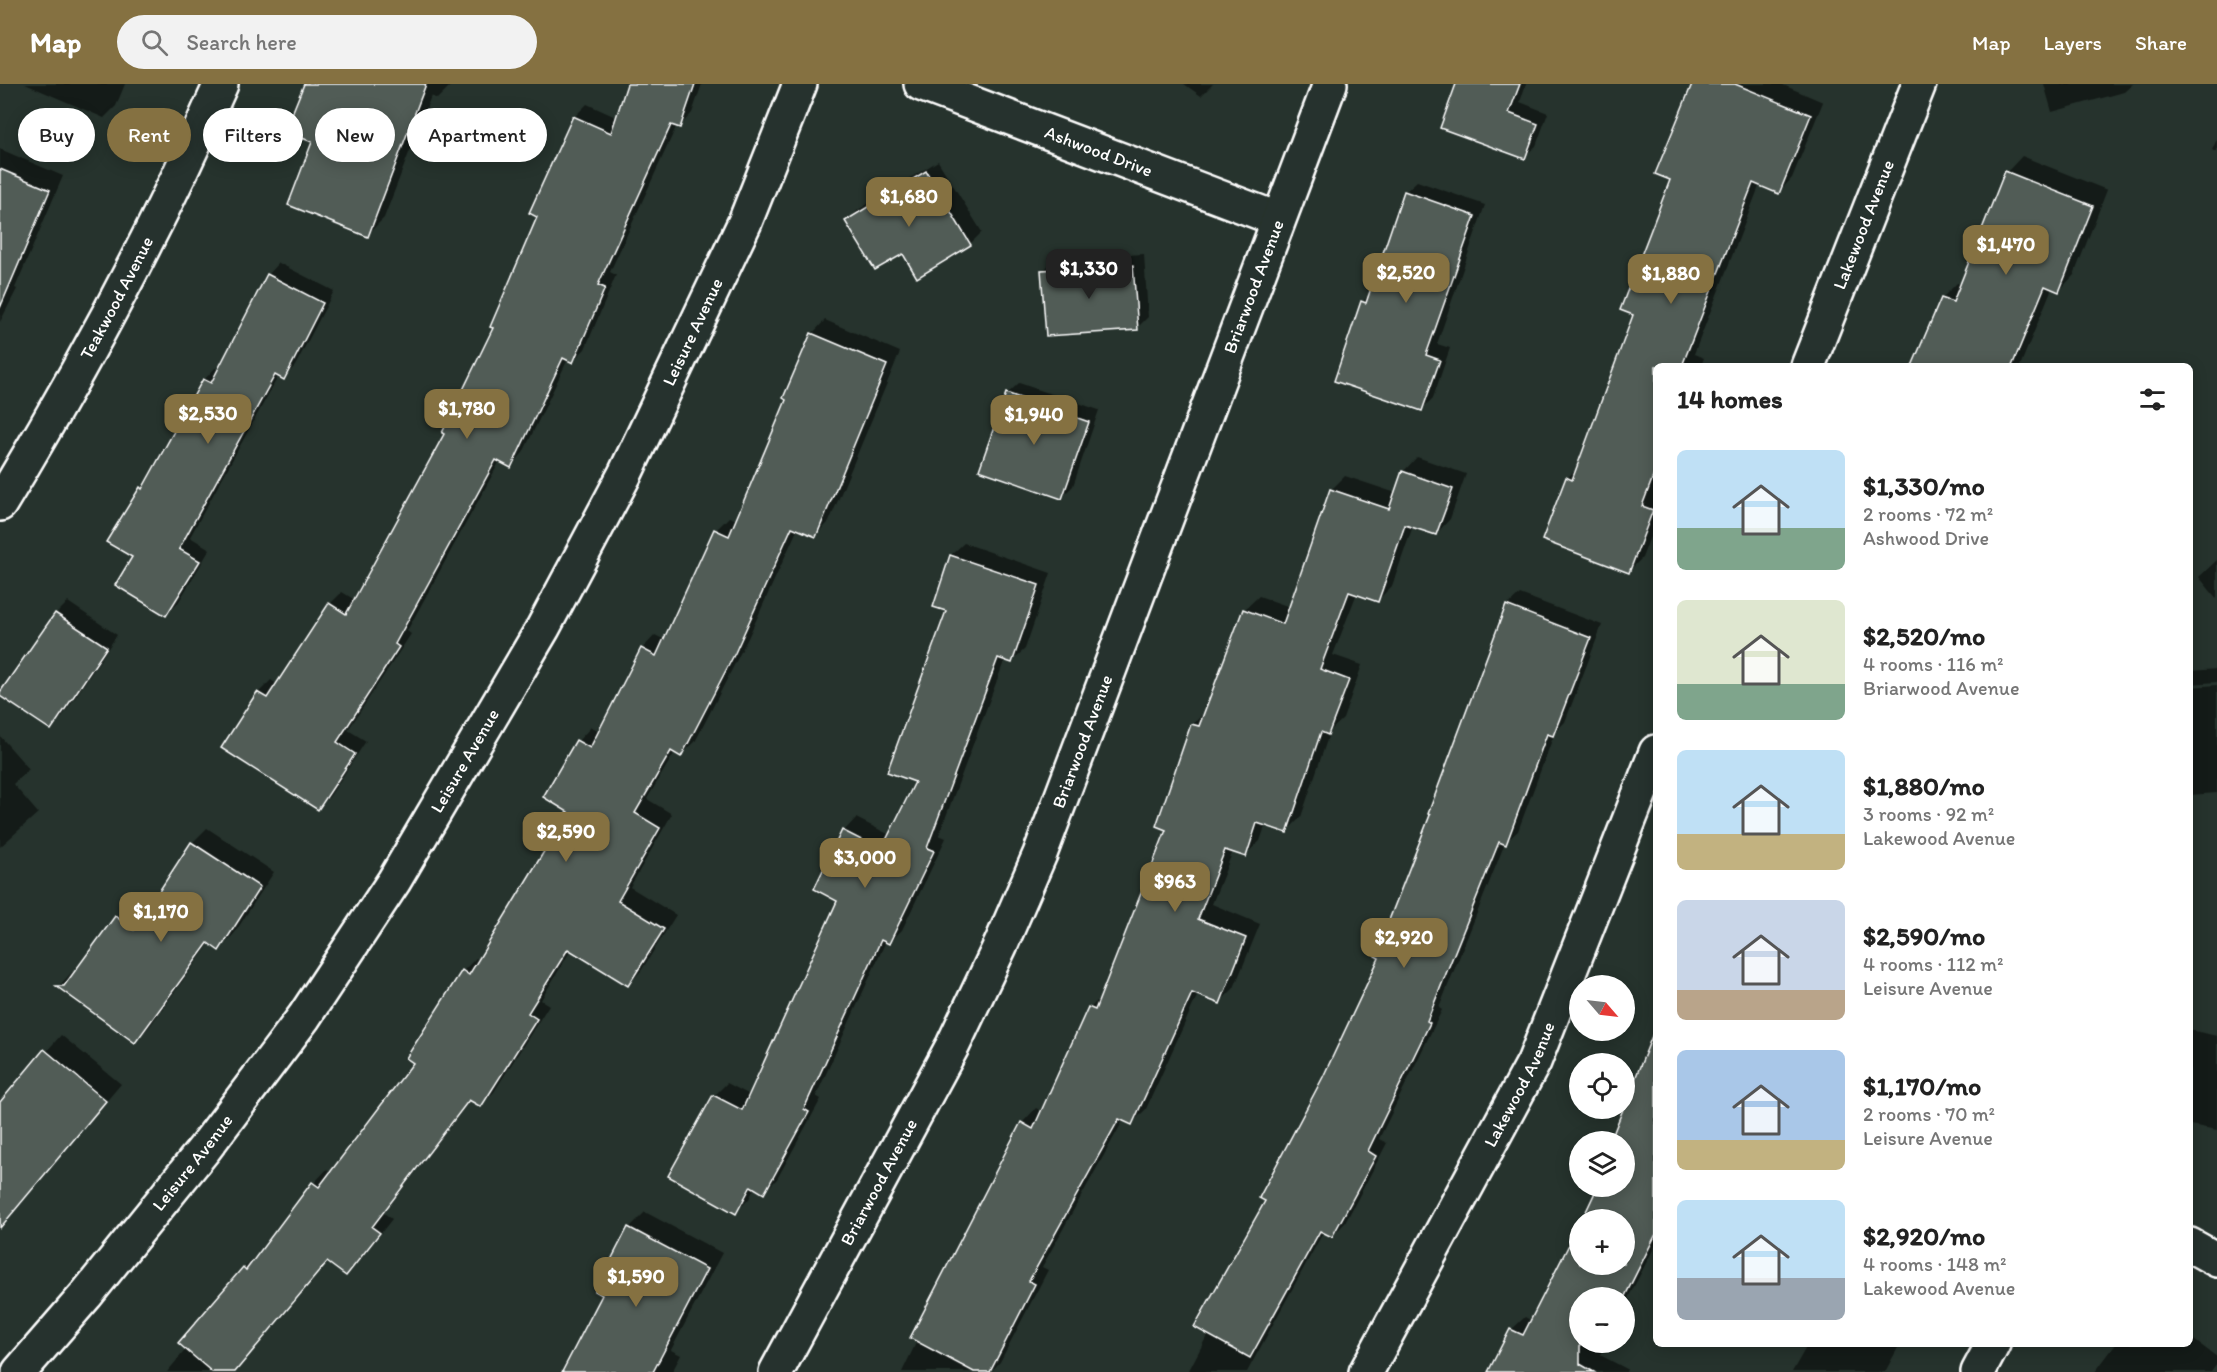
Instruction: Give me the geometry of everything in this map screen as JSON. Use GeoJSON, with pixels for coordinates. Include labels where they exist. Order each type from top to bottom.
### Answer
{"type":"FeatureCollection","features":[{"type":"Feature","properties":{"kind":"street","name":"Teakwood Avenue"},"geometry":{"type":"LineString","coordinates":[[0,504],[48,425],[144,247],[221,84]]}},
{"type":"Feature","properties":{"kind":"street","name":"Leisure Avenue"},"geometry":{"type":"LineString","coordinates":[[20,1372],[205,1149],[304,1017],[394,881],[543,627],[625,474],[745,222],[800,84]]}},
{"type":"Feature","properties":{"kind":"street","name":"Ashwood Drive"},"geometry":{"type":"LineString","coordinates":[[921,84],[1277,219]]}},
{"type":"Feature","properties":{"kind":"street","name":"Briarwood Avenue"},"geometry":{"type":"LineString","coordinates":[[776,1372],[953,1044],[1001,944],[1040,854],[1277,219],[1330,84]]}},
{"type":"Feature","properties":{"kind":"street","name":"Lakewood Avenue"},"geometry":{"type":"LineString","coordinates":[[1809,363],[1919,84]]}},
{"type":"Feature","properties":{"kind":"street","name":"Lakewood Avenue"},"geometry":{"type":"LineString","coordinates":[[1366,1372],[1534,1062],[1653,760]]}},
{"type":"Feature","properties":{"kind":"street"},"geometry":{"type":"LineString","coordinates":[[2193,1247],[2217,1260]]}},
{"type":"Feature","properties":{"kind":"street"},"geometry":{"type":"LineString","coordinates":[[1978,1372],[1992,1347]]}},
{"type":"Feature","properties":{"kind":"building"},"geometry":{"type":"Polygon","coordinates":[[[304,84],[426,84],[417,108],[407,108],[407,134],[368,237],[288,205],[312,142],[303,138],[303,108],[294,108],[304,84]]]}},
{"type":"Feature","properties":{"kind":"building"},"geometry":{"type":"Polygon","coordinates":[[[627,84],[695,84],[680,128],[671,125],[598,285],[605,288],[573,363],[563,358],[511,468],[496,460],[395,644],[399,647],[337,742],[355,754],[318,810],[221,748],[257,692],[267,698],[329,603],[346,614],[444,434],[442,433],[493,328],[490,327],[537,217],[529,213],[573,116],[611,133],[627,84]]]}},
{"type":"Feature","properties":{"kind":"building"},"geometry":{"type":"Polygon","coordinates":[[[1456,84],[1520,84],[1509,113],[1538,124],[1525,159],[1440,128],[1456,84]]]}},
{"type":"Feature","properties":{"kind":"building"},"geometry":{"type":"Polygon","coordinates":[[[1692,84],[1735,84],[1811,115],[1779,194],[1753,183],[1683,363],[1653,363],[1653,477],[1642,506],[1653,510],[1629,573],[1542,540],[1566,477],[1572,480],[1633,315],[1620,310],[1670,180],[1655,174],[1692,84]]]}},
{"type":"Feature","properties":{"kind":"building"},"geometry":{"type":"Polygon","coordinates":[[[0,169],[50,190],[0,308],[0,169]]]}},
{"type":"Feature","properties":{"kind":"building"},"geometry":{"type":"Polygon","coordinates":[[[926,171],[971,245],[917,278],[903,254],[875,270],[845,221],[926,171]]]}},
{"type":"Feature","properties":{"kind":"building"},"geometry":{"type":"Polygon","coordinates":[[[2005,171],[2093,206],[2059,292],[2045,286],[2013,363],[1913,363],[1941,298],[1953,302],[2005,171]]]}},
{"type":"Feature","properties":{"kind":"building"},"geometry":{"type":"Polygon","coordinates":[[[1404,191],[1475,216],[1426,355],[1440,360],[1422,411],[1334,381],[1361,301],[1366,303],[1404,191]]]}},
{"type":"Feature","properties":{"kind":"building"},"geometry":{"type":"Polygon","coordinates":[[[1133,265],[1138,330],[1046,336],[1041,270],[1133,265]]]}},
{"type":"Feature","properties":{"kind":"building"},"geometry":{"type":"Polygon","coordinates":[[[267,274],[323,303],[284,380],[275,375],[179,549],[200,561],[166,616],[115,585],[132,557],[106,542],[140,487],[142,489],[203,379],[211,383],[267,274]]]}},
{"type":"Feature","properties":{"kind":"building"},"geometry":{"type":"Polygon","coordinates":[[[811,333],[887,365],[816,537],[792,527],[735,653],[681,757],[671,751],[635,813],[660,828],[618,901],[664,929],[628,986],[568,949],[528,1013],[537,1019],[481,1107],[469,1100],[372,1227],[380,1233],[346,1276],[327,1262],[235,1372],[212,1372],[178,1343],[243,1267],[246,1270],[312,1182],[319,1187],[413,1063],[406,1058],[462,970],[469,975],[568,812],[543,797],[576,740],[590,748],[641,648],[656,656],[714,529],[729,536],[786,400],[783,398],[811,333]]]}},
{"type":"Feature","properties":{"kind":"building"},"geometry":{"type":"Polygon","coordinates":[[[1006,393],[1089,422],[1062,499],[979,470],[1006,393]]]}},
{"type":"Feature","properties":{"kind":"building"},"geometry":{"type":"Polygon","coordinates":[[[1402,471],[1453,489],[1436,535],[1405,525],[1378,602],[1349,592],[1320,669],[1349,680],[1328,735],[1321,732],[1287,833],[1257,823],[1246,857],[1225,850],[1198,919],[1246,938],[1220,1004],[1192,993],[1132,1125],[1119,1119],[1029,1281],[1035,1284],[990,1372],[974,1372],[910,1338],[1021,1122],[1033,1129],[1088,1007],[1095,1010],[1166,830],[1156,826],[1191,724],[1199,726],[1243,609],[1283,624],[1330,489],[1389,509],[1402,471]]]}},
{"type":"Feature","properties":{"kind":"building"},"geometry":{"type":"Polygon","coordinates":[[[950,555],[1039,585],[1012,663],[998,658],[927,848],[934,851],[889,944],[881,940],[804,1109],[809,1112],[764,1194],[751,1186],[736,1214],[668,1176],[713,1095],[742,1110],[837,901],[814,889],[842,830],[881,850],[915,782],[887,772],[946,611],[933,607],[950,555]]]}},
{"type":"Feature","properties":{"kind":"building"},"geometry":{"type":"Polygon","coordinates":[[[1506,605],[1591,638],[1553,736],[1547,734],[1506,845],[1499,842],[1427,1021],[1430,1023],[1368,1151],[1376,1156],[1332,1237],[1320,1231],[1250,1358],[1194,1327],[1265,1201],[1259,1198],[1323,1077],[1379,958],[1375,956],[1430,815],[1428,814],[1506,605]]]}},
{"type":"Feature","properties":{"kind":"building"},"geometry":{"type":"Polygon","coordinates":[[[55,613],[107,647],[51,730],[0,696],[0,692],[55,613]]]}},
{"type":"Feature","properties":{"kind":"building"},"geometry":{"type":"Polygon","coordinates":[[[191,842],[260,887],[219,951],[208,943],[135,1043],[56,986],[64,986],[115,916],[134,930],[191,842]]]}},
{"type":"Feature","properties":{"kind":"building"},"geometry":{"type":"Polygon","coordinates":[[[1653,1034],[1653,1240],[1630,1287],[1569,1287],[1569,1353],[1580,1353],[1580,1364],[1594,1372],[1488,1372],[1510,1329],[1523,1335],[1569,1245],[1569,1275],[1635,1275],[1635,1209],[1587,1209],[1593,1197],[1635,1197],[1635,1131],[1614,1131],[1619,1119],[1635,1119],[1635,1079],[1653,1034]]]}},
{"type":"Feature","properties":{"kind":"building"},"geometry":{"type":"Polygon","coordinates":[[[44,1049],[106,1101],[0,1228],[0,1102],[44,1049]]]}},
{"type":"Feature","properties":{"kind":"building"},"geometry":{"type":"Polygon","coordinates":[[[628,1227],[707,1269],[653,1372],[562,1372],[602,1295],[595,1291],[628,1227]]]}}]}
